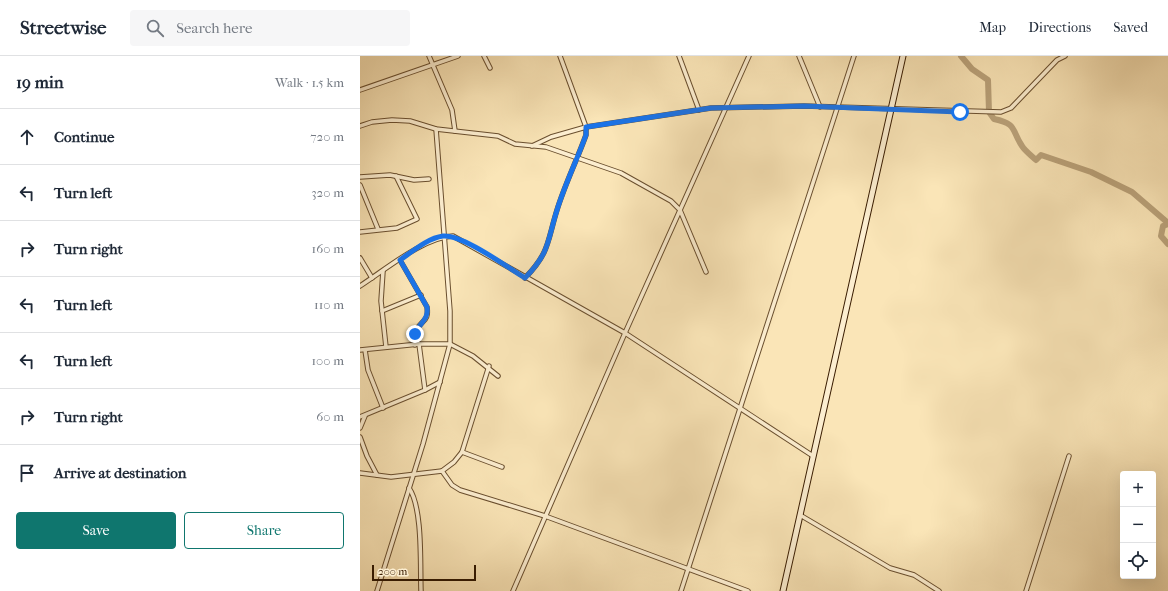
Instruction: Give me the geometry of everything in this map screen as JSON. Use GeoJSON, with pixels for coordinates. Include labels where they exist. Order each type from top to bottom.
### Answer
{"type":"FeatureCollection","features":[{"type":"Feature","properties":{"kind":"street"},"geometry":{"type":"LineString","coordinates":[[429,56],[452,110],[455,131]]}},
{"type":"Feature","properties":{"kind":"street"},"geometry":{"type":"LineString","coordinates":[[360,90],[434,66],[458,56]]}},
{"type":"Feature","properties":{"kind":"street"},"geometry":{"type":"LineString","coordinates":[[484,56],[490,68]]}},
{"type":"Feature","properties":{"kind":"street"},"geometry":{"type":"LineString","coordinates":[[525,278],[539,263],[546,251],[557,209],[586,135],[586,127],[560,56]]}},
{"type":"Feature","properties":{"kind":"street"},"geometry":{"type":"LineString","coordinates":[[679,56],[699,110]]}},
{"type":"Feature","properties":{"kind":"street"},"geometry":{"type":"LineString","coordinates":[[513,591],[625,333],[749,56]]}},
{"type":"Feature","properties":{"kind":"street"},"geometry":{"type":"LineString","coordinates":[[799,56],[820,107]]}},
{"type":"Feature","properties":{"kind":"street"},"geometry":{"type":"LineString","coordinates":[[681,591],[836,107],[854,56]]}},
{"type":"Feature","properties":{"kind":"street"},"geometry":{"type":"LineString","coordinates":[[783,591],[903,56]]}},
{"type":"Feature","properties":{"kind":"street"},"geometry":{"type":"LineString","coordinates":[[532,146],[551,137],[586,127],[699,110],[726,108],[836,107],[1001,112],[1011,108],[1057,60],[1065,56]]}},
{"type":"Feature","properties":{"kind":"street"},"geometry":{"type":"LineString","coordinates":[[360,126],[372,122],[392,120],[410,121],[436,129],[498,136],[515,144],[546,148],[622,173],[671,201],[680,210],[706,272]]}},
{"type":"Feature","properties":{"kind":"street"},"geometry":{"type":"LineString","coordinates":[[377,591],[413,475],[450,344],[450,310],[436,129]]}},
{"type":"Feature","properties":{"kind":"street"},"geometry":{"type":"LineString","coordinates":[[360,177],[390,175],[414,180],[429,179]]}},
{"type":"Feature","properties":{"kind":"street"},"geometry":{"type":"LineString","coordinates":[[360,232],[396,228],[417,219],[396,176]]}},
{"type":"Feature","properties":{"kind":"street"},"geometry":{"type":"LineString","coordinates":[[360,185],[378,229]]}},
{"type":"Feature","properties":{"kind":"street"},"geometry":{"type":"LineString","coordinates":[[360,286],[424,244],[444,236],[453,236],[463,240],[525,278],[625,333],[813,456]]}},
{"type":"Feature","properties":{"kind":"street"},"geometry":{"type":"LineString","coordinates":[[360,258],[372,278]]}},
{"type":"Feature","properties":{"kind":"street"},"geometry":{"type":"LineString","coordinates":[[400,260],[427,307],[428,314],[425,322],[417,329],[415,345]]}},
{"type":"Feature","properties":{"kind":"street"},"geometry":{"type":"LineString","coordinates":[[383,271],[382,311],[386,347]]}},
{"type":"Feature","properties":{"kind":"street"},"geometry":{"type":"LineString","coordinates":[[382,311],[421,295]]}},
{"type":"Feature","properties":{"kind":"street"},"geometry":{"type":"LineString","coordinates":[[420,344],[425,390]]}},
{"type":"Feature","properties":{"kind":"street"},"geometry":{"type":"LineString","coordinates":[[360,350],[420,344],[450,344],[488,366],[498,376]]}},
{"type":"Feature","properties":{"kind":"street"},"geometry":{"type":"LineString","coordinates":[[365,350],[368,370],[383,408]]}},
{"type":"Feature","properties":{"kind":"street"},"geometry":{"type":"LineString","coordinates":[[360,473],[390,477],[413,475],[442,471],[454,462],[462,452],[488,366]]}},
{"type":"Feature","properties":{"kind":"street"},"geometry":{"type":"LineString","coordinates":[[360,417],[425,390],[440,382]]}},
{"type":"Feature","properties":{"kind":"street"},"geometry":{"type":"LineString","coordinates":[[360,428],[365,416]]}},
{"type":"Feature","properties":{"kind":"street"},"geometry":{"type":"LineString","coordinates":[[360,437],[367,456],[377,475]]}},
{"type":"Feature","properties":{"kind":"street"},"geometry":{"type":"LineString","coordinates":[[462,452],[502,467]]}},
{"type":"Feature","properties":{"kind":"street"},"geometry":{"type":"LineString","coordinates":[[1026,591],[1069,456]]}},
{"type":"Feature","properties":{"kind":"street"},"geometry":{"type":"LineString","coordinates":[[442,471],[452,485],[460,490],[545,516],[748,591]]}},
{"type":"Feature","properties":{"kind":"street"},"geometry":{"type":"LineString","coordinates":[[409,488],[414,495],[418,518],[421,591]]}},
{"type":"Feature","properties":{"kind":"street"},"geometry":{"type":"LineString","coordinates":[[800,515],[890,568],[914,576],[940,591]]}},
{"type":"Feature","properties":{"kind":"waterway"},"geometry":{"type":"LineString","coordinates":[[961,56],[972,69],[988,80],[989,112],[994,119],[1007,123],[1011,126],[1023,148],[1036,160],[1041,155],[1091,172],[1132,192],[1168,223]]}},
{"type":"Feature","properties":{"kind":"waterway"},"geometry":{"type":"LineString","coordinates":[[1168,224],[1163,226],[1161,236],[1168,244]]}},
{"type":"Feature","properties":{"kind":"route"},"geometry":{"type":"LineString","coordinates":[[415,334],[417,329],[425,322],[428,314],[427,307],[400,260],[424,244],[439,237],[453,236],[463,240],[525,278],[539,263],[546,251],[557,209],[586,135],[586,127],[662,114],[711,108],[804,106],[960,112]]}}]}
